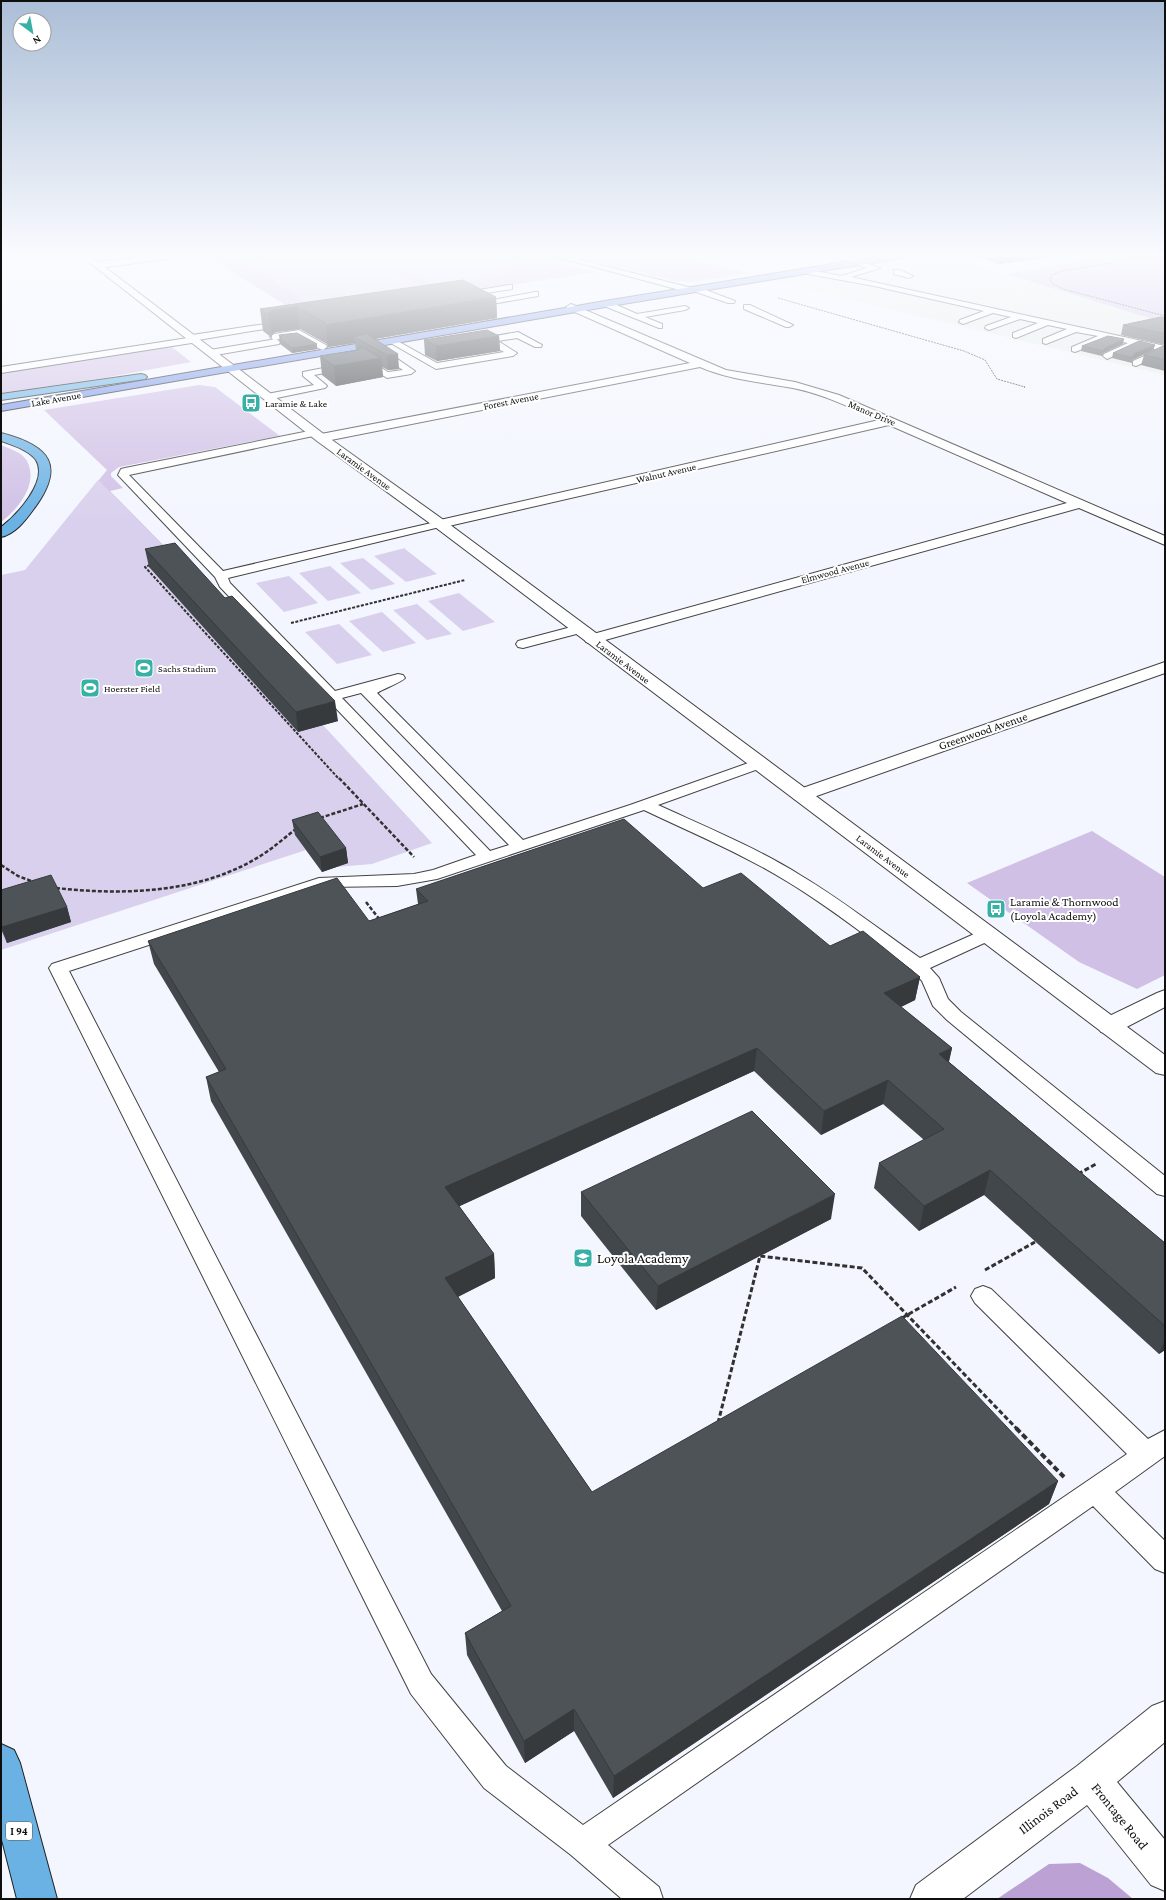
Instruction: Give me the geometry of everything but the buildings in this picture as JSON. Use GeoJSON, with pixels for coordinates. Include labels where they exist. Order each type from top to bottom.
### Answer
{"type":"FeatureCollection","features":[{"type":"Feature","properties":{"kind":"highway"},"geometry":{"type":"LineString","coordinates":[[1,396],[141,377]]}},
{"type":"Feature","properties":{"kind":"highway"},"geometry":{"type":"LineString","coordinates":[[1,437],[27,446],[45,464],[47,475],[42,488],[20,518],[1,533]]}},
{"type":"Feature","properties":{"kind":"highway","name":"I 94"},"geometry":{"type":"LineString","coordinates":[[1,1763],[37,1899]]}},
{"type":"Feature","properties":{"kind":"main road","name":"Lake Avenue"},"geometry":{"type":"LineString","coordinates":[[1,408],[347,344]]}},
{"type":"Feature","properties":{"kind":"main road","name":"Lake Avenue"},"geometry":{"type":"LineString","coordinates":[[1,401],[141,377],[228,366],[269,346],[345,350],[380,344]]}},
{"type":"Feature","properties":{"kind":"street"},"geometry":{"type":"LineString","coordinates":[[1,370],[164,344]]}},
{"type":"Feature","properties":{"kind":"street","name":"Laramie Avenue"},"geometry":{"type":"LineString","coordinates":[[199,344],[318,436],[440,524],[1165,1068]]}},
{"type":"Feature","properties":{"kind":"street","name":"Manor Drive"},"geometry":{"type":"LineString","coordinates":[[653,344],[700,364],[739,377],[795,385],[822,392],[892,421],[1165,541]]}},
{"type":"Feature","properties":{"kind":"street","name":"Forest Avenue"},"geometry":{"type":"LineString","coordinates":[[318,436],[700,364]]}},
{"type":"Feature","properties":{"kind":"street","name":"Walnut Avenue"},"geometry":{"type":"LineString","coordinates":[[440,524],[892,421]]}},
{"type":"Feature","properties":{"kind":"street","name":"Elmwood Avenue"},"geometry":{"type":"LineString","coordinates":[[585,634],[1079,504]]}},
{"type":"Feature","properties":{"kind":"street","name":"Greenwood Avenue"},"geometry":{"type":"LineString","coordinates":[[801,795],[1165,667]]}},
{"type":"Feature","properties":{"kind":"street"},"geometry":{"type":"LineString","coordinates":[[1109,1026],[1165,998]]}},
{"type":"Feature","properties":{"kind":"street","name":"Illinois Road"},"geometry":{"type":"LineString","coordinates":[[930,1899],[1090,1779],[1165,1720]]}},
{"type":"Feature","properties":{"kind":"street","name":"Frontage Road"},"geometry":{"type":"LineString","coordinates":[[1090,1779],[1165,1871]]}},
{"type":"Feature","properties":{"kind":"lane"},"geometry":{"type":"LineString","coordinates":[[264,344],[269,346]]}},
{"type":"Feature","properties":{"kind":"lane"},"geometry":{"type":"LineString","coordinates":[[210,353],[269,346],[274,344]]}},
{"type":"Feature","properties":{"kind":"lane"},"geometry":{"type":"LineString","coordinates":[[302,344],[319,348]]}},
{"type":"Feature","properties":{"kind":"lane"},"geometry":{"type":"LineString","coordinates":[[314,344],[343,368]]}},
{"type":"Feature","properties":{"kind":"lane"},"geometry":{"type":"LineString","coordinates":[[394,344],[436,366],[513,352],[496,344]]}},
{"type":"Feature","properties":{"kind":"lane"},"geometry":{"type":"LineString","coordinates":[[1075,349],[1088,344]]}},
{"type":"Feature","properties":{"kind":"lane"},"geometry":{"type":"LineString","coordinates":[[1106,356],[1134,344]]}},
{"type":"Feature","properties":{"kind":"lane"},"geometry":{"type":"LineString","coordinates":[[1139,344],[1165,350]]}},
{"type":"Feature","properties":{"kind":"lane"},"geometry":{"type":"LineString","coordinates":[[345,350],[387,375],[411,371],[371,345]]}},
{"type":"Feature","properties":{"kind":"lane"},"geometry":{"type":"LineString","coordinates":[[1136,363],[1165,350]]}},
{"type":"Feature","properties":{"kind":"lane"},"geometry":{"type":"LineString","coordinates":[[413,353],[428,351]]}},
{"type":"Feature","properties":{"kind":"lane"},"geometry":{"type":"LineString","coordinates":[[267,397],[322,386],[306,374],[360,365]]}},
{"type":"Feature","properties":{"kind":"lane"},"geometry":{"type":"LineString","coordinates":[[318,436],[137,468],[125,471],[123,476],[221,576],[224,584],[488,858]]}},
{"type":"Feature","properties":{"kind":"lane"},"geometry":{"type":"LineString","coordinates":[[221,576],[232,572],[440,524]]}},
{"type":"Feature","properties":{"kind":"lane"},"geometry":{"type":"LineString","coordinates":[[523,644],[585,634]]}},
{"type":"Feature","properties":{"kind":"lane"},"geometry":{"type":"LineString","coordinates":[[331,695],[398,678]]}},
{"type":"Feature","properties":{"kind":"lane"},"geometry":{"type":"LineString","coordinates":[[383,683],[368,692],[371,696],[521,847]]}},
{"type":"Feature","properties":{"kind":"lane"},"geometry":{"type":"LineString","coordinates":[[647,1899],[582,1844],[495,1777],[421,1684],[58,968],[325,882],[397,881],[431,876],[645,805],[759,764]]}},
{"type":"Feature","properties":{"kind":"lane"},"geometry":{"type":"LineString","coordinates":[[645,805],[740,849],[794,878],[843,911],[918,966],[930,978],[940,1002],[954,1016],[1165,1188]]}},
{"type":"Feature","properties":{"kind":"lane"},"geometry":{"type":"LineString","coordinates":[[918,966],[987,935]]}},
{"type":"Feature","properties":{"kind":"lane"},"geometry":{"type":"LineString","coordinates":[[582,1844],[1155,1449],[982,1284]]}},
{"type":"Feature","properties":{"kind":"lane"},"geometry":{"type":"LineString","coordinates":[[1089,1494],[1165,1560]]}},
{"type":"Feature","properties":{"kind":"path"},"geometry":{"type":"LineString","coordinates":[[938,344],[964,351],[985,360],[997,378],[1025,387]]}},
{"type":"Feature","properties":{"kind":"path"},"geometry":{"type":"LineString","coordinates":[[152,564],[145,567],[431,876]]}},
{"type":"Feature","properties":{"kind":"path"},"geometry":{"type":"LineString","coordinates":[[285,624],[465,580]]}},
{"type":"Feature","properties":{"kind":"path"},"geometry":{"type":"LineString","coordinates":[[316,819],[363,804]]}},
{"type":"Feature","properties":{"kind":"path"},"geometry":{"type":"LineString","coordinates":[[49,886],[78,892],[112,893],[147,890],[207,878],[238,867],[264,854],[297,828]]}},
{"type":"Feature","properties":{"kind":"path"},"geometry":{"type":"LineString","coordinates":[[1,865],[18,876],[35,882]]}},
{"type":"Feature","properties":{"kind":"path"},"geometry":{"type":"LineString","coordinates":[[363,899],[385,926]]}},
{"type":"Feature","properties":{"kind":"path"},"geometry":{"type":"LineString","coordinates":[[1072,1177],[1119,1151]]}},
{"type":"Feature","properties":{"kind":"path"},"geometry":{"type":"LineString","coordinates":[[982,1284],[1035,1242]]}},
{"type":"Feature","properties":{"kind":"path"},"geometry":{"type":"LineString","coordinates":[[724,1421],[717,1425],[760,1256],[862,1268],[907,1315],[1089,1494]]}},
{"type":"Feature","properties":{"kind":"path"},"geometry":{"type":"LineString","coordinates":[[900,1319],[961,1284]]}},
{"type":"Feature","properties":{"kind":"shaded area"},"geometry":{"type":"Polygon","coordinates":[[[1034,344],[1165,344],[1165,375],[1034,344]]]}},
{"type":"Feature","properties":{"kind":"shaded area"},"geometry":{"type":"Polygon","coordinates":[[[172,347],[191,362],[104,378],[1,393],[1,373],[172,347]]]}},
{"type":"Feature","properties":{"kind":"shaded area"},"geometry":{"type":"Polygon","coordinates":[[[199,385],[215,387],[280,436],[119,467],[111,473],[111,476],[123,488],[110,491],[178,560],[12,587],[107,470],[44,410],[199,385]]]}},
{"type":"Feature","properties":{"kind":"shaded area"},"geometry":{"type":"Polygon","coordinates":[[[1,445],[16,451],[25,458],[30,470],[30,478],[29,487],[20,503],[1,522],[1,445]]]}},
{"type":"Feature","properties":{"kind":"shaded area","name":"Sachs Stadium"},"geometry":{"type":"Polygon","coordinates":[[[98,480],[178,560],[323,725],[432,843],[372,864],[336,867],[322,872],[306,850],[1,950],[1,575],[25,570],[98,480]]]}},
{"type":"Feature","properties":{"kind":"shaded area"},"geometry":{"type":"Polygon","coordinates":[[[405,548],[437,574],[406,582],[374,556],[405,548]]]}},
{"type":"Feature","properties":{"kind":"shaded area"},"geometry":{"type":"Polygon","coordinates":[[[363,558],[395,584],[371,590],[340,563],[363,558]]]}},
{"type":"Feature","properties":{"kind":"shaded area"},"geometry":{"type":"Polygon","coordinates":[[[330,566],[361,593],[328,601],[299,573],[330,566]]]}},
{"type":"Feature","properties":{"kind":"shaded area"},"geometry":{"type":"Polygon","coordinates":[[[289,576],[318,603],[284,612],[256,583],[289,576]]]}},
{"type":"Feature","properties":{"kind":"shaded area"},"geometry":{"type":"Polygon","coordinates":[[[459,593],[495,622],[463,631],[428,601],[459,593]]]}},
{"type":"Feature","properties":{"kind":"shaded area"},"geometry":{"type":"Polygon","coordinates":[[[417,604],[452,634],[427,640],[393,610],[417,604]]]}},
{"type":"Feature","properties":{"kind":"shaded area"},"geometry":{"type":"Polygon","coordinates":[[[382,612],[416,643],[383,652],[349,621],[382,612]]]}},
{"type":"Feature","properties":{"kind":"shaded area"},"geometry":{"type":"Polygon","coordinates":[[[339,624],[372,655],[337,664],[305,632],[339,624]]]}},
{"type":"Feature","properties":{"kind":"shaded area"},"geometry":{"type":"Polygon","coordinates":[[[1092,831],[1165,877],[1165,975],[1137,989],[1079,962],[967,883],[1092,831]]]}},
{"type":"Feature","properties":{"kind":"shaded area"},"geometry":{"type":"Polygon","coordinates":[[[1080,1863],[1108,1878],[1133,1899],[997,1899],[1049,1864],[1080,1863]]]}},
{"type":"Feature","properties":{"kind":"place","name":"Laramie & Lake"},"geometry":{"type":"Point","coordinates":[251,403]}},
{"type":"Feature","properties":{"kind":"place","name":"Sachs Stadium"},"geometry":{"type":"Point","coordinates":[144,668]}},
{"type":"Feature","properties":{"kind":"place","name":"Hoerster Field"},"geometry":{"type":"Point","coordinates":[90,688]}},
{"type":"Feature","properties":{"kind":"place","name":"Laramie & Thornwood (Loyola Academy)"},"geometry":{"type":"Point","coordinates":[996,909]}},
{"type":"Feature","properties":{"kind":"place","name":"Loyola Academy"},"geometry":{"type":"Point","coordinates":[583,1258]}}]}
